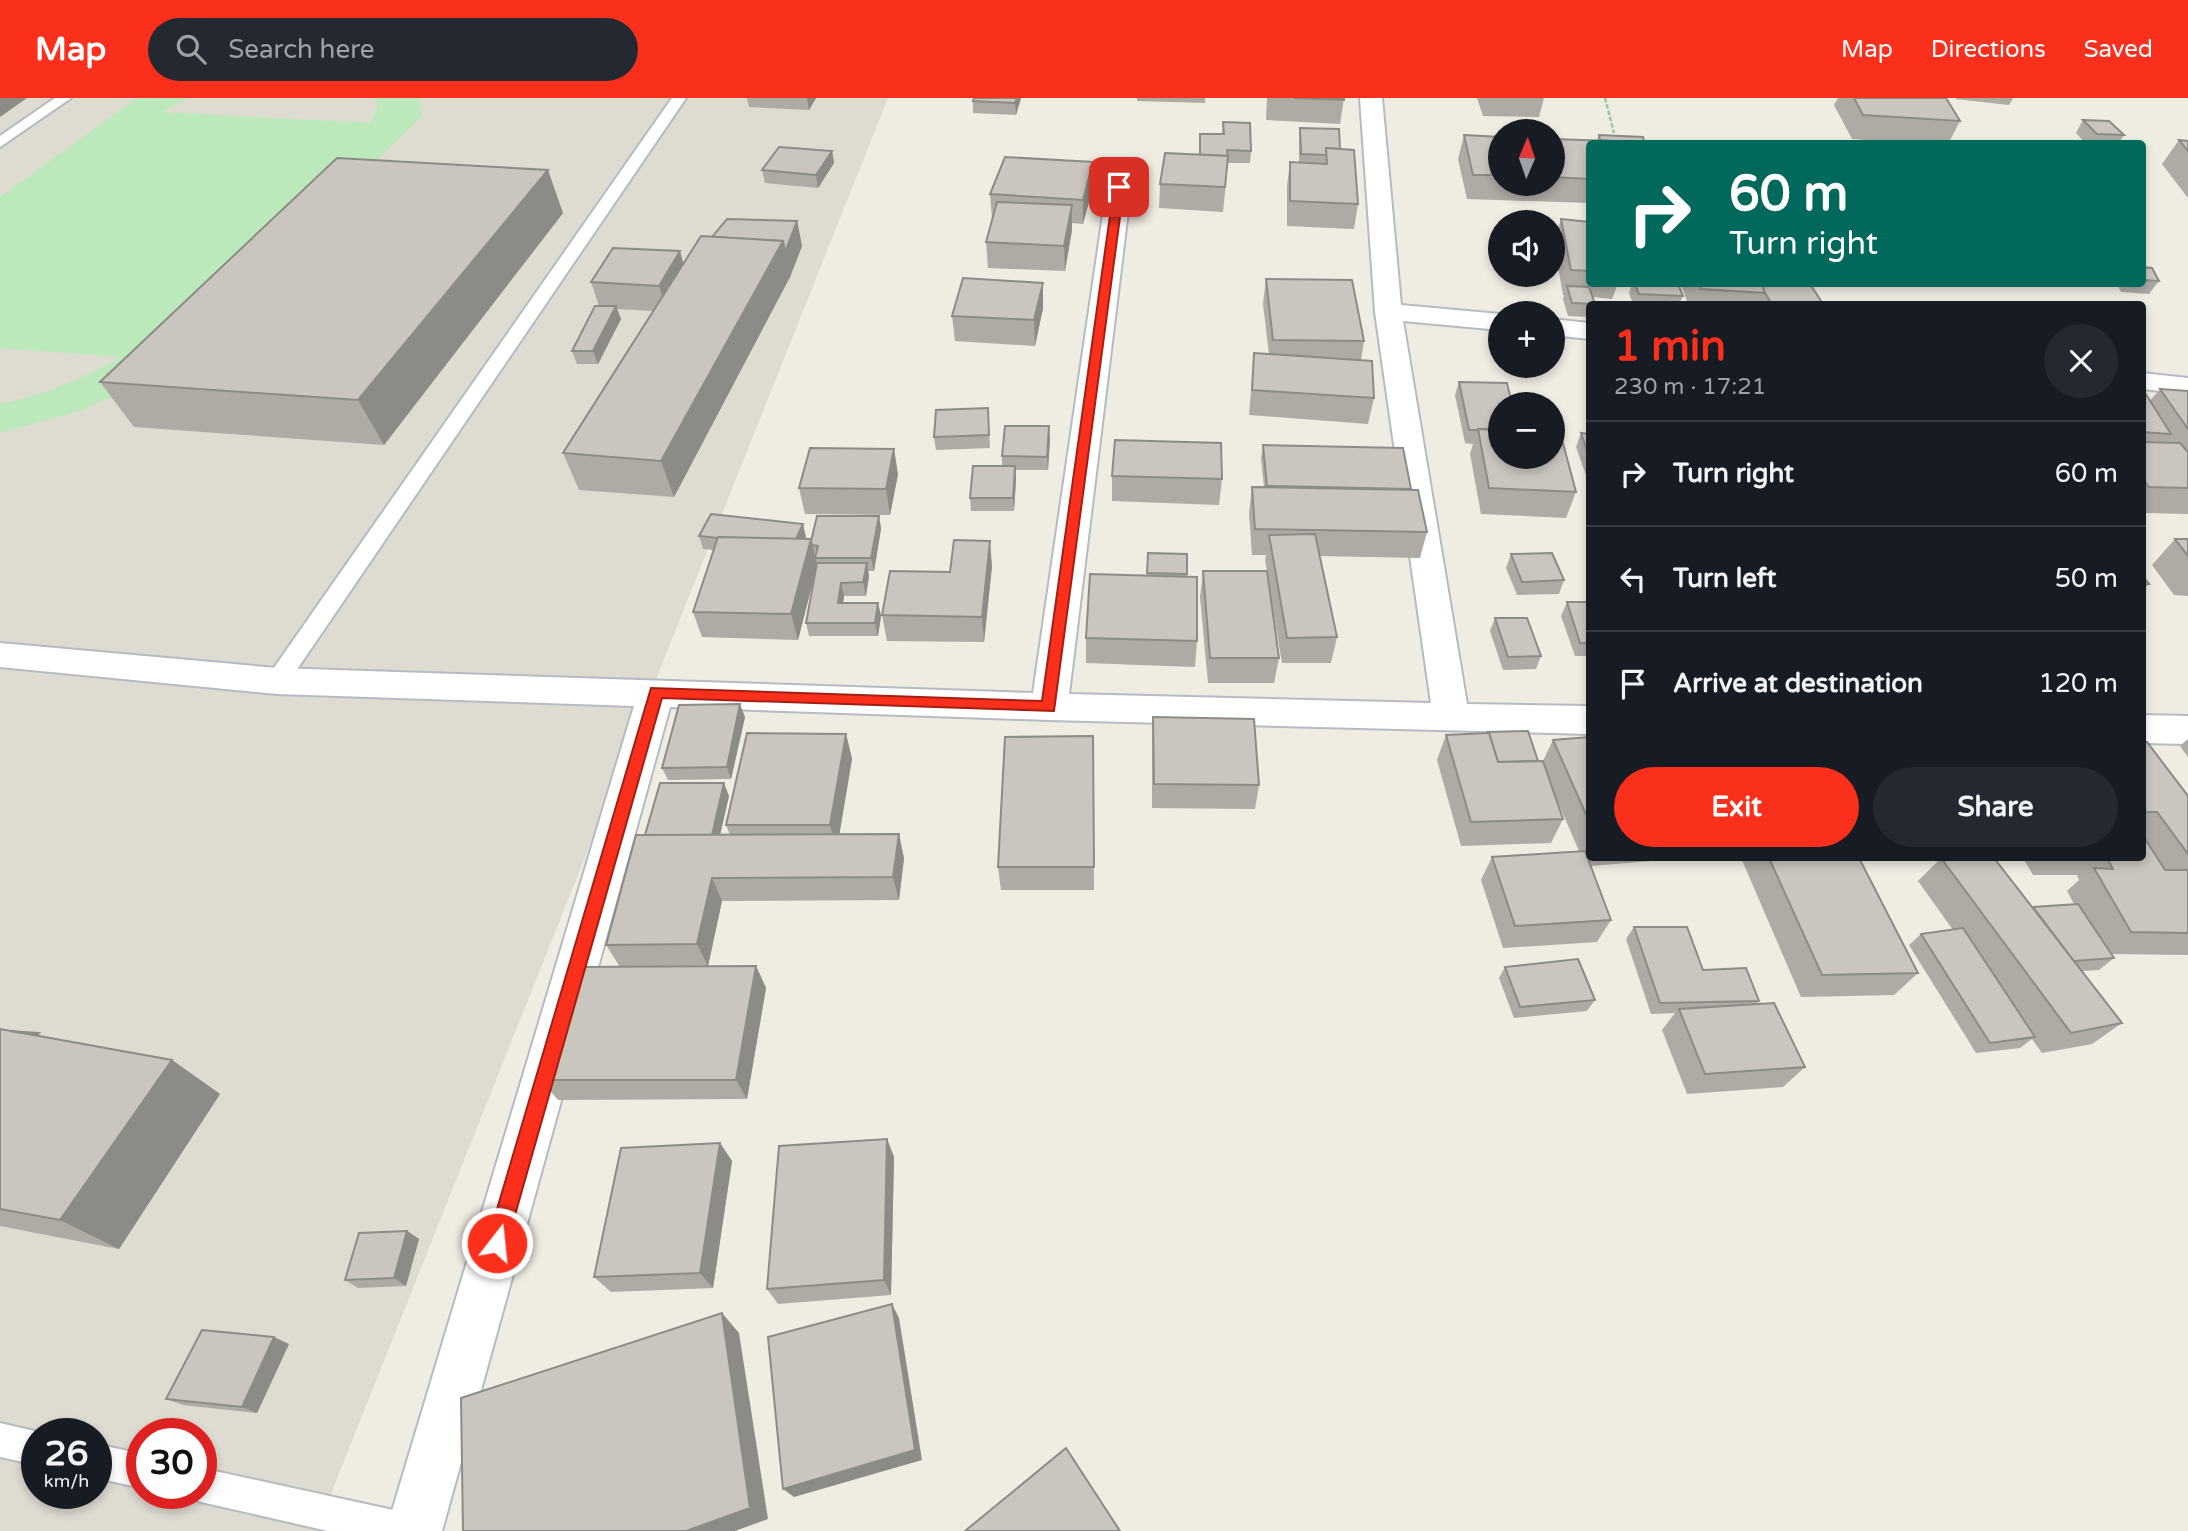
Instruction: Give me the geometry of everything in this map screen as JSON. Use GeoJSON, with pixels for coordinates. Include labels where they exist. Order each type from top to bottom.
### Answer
{"type":"FeatureCollection","features":[{"type":"Feature","properties":{"kind":"street"},"geometry":{"type":"LineString","coordinates":[[1371,98],[1388,312],[1451,718]]}},
{"type":"Feature","properties":{"kind":"street"},"geometry":{"type":"LineString","coordinates":[[1049,707],[1119,187]]}},
{"type":"Feature","properties":{"kind":"street"},"geometry":{"type":"LineString","coordinates":[[1388,312],[1488,322]]}},
{"type":"Feature","properties":{"kind":"street"},"geometry":{"type":"LineString","coordinates":[[1565,328],[1586,331]]}},
{"type":"Feature","properties":{"kind":"street"},"geometry":{"type":"LineString","coordinates":[[2146,382],[2188,386]]}},
{"type":"Feature","properties":{"kind":"street"},"geometry":{"type":"LineString","coordinates":[[0,655],[277,681],[1049,707],[1586,720]]}},
{"type":"Feature","properties":{"kind":"street"},"geometry":{"type":"LineString","coordinates":[[414,1531],[656,692]]}},
{"type":"Feature","properties":{"kind":"street"},"geometry":{"type":"LineString","coordinates":[[2146,729],[2188,730]]}},
{"type":"Feature","properties":{"kind":"lane"},"geometry":{"type":"LineString","coordinates":[[0,143],[64,98]]}},
{"type":"Feature","properties":{"kind":"lane"},"geometry":{"type":"LineString","coordinates":[[277,681],[679,98]]}},
{"type":"Feature","properties":{"kind":"lane"},"geometry":{"type":"LineString","coordinates":[[0,1440],[21,1445]]}},
{"type":"Feature","properties":{"kind":"lane"},"geometry":{"type":"LineString","coordinates":[[217,1489],[407,1531]]}},
{"type":"Feature","properties":{"kind":"path"},"geometry":{"type":"LineString","coordinates":[[1605,98],[1614,133]]}},
{"type":"Feature","properties":{"kind":"shaded area"},"geometry":{"type":"Polygon","coordinates":[[[0,98],[888,98],[316,1531],[0,1531],[0,98]]]}},
{"type":"Feature","properties":{"kind":"green space"},"geometry":{"type":"Polygon","coordinates":[[[137,98],[188,98],[163,112],[370,123],[378,107],[374,98],[420,98],[421,117],[157,377],[82,410],[0,433],[0,404],[62,385],[121,357],[0,348],[0,197],[137,98]]]}},
{"type":"Feature","properties":{"kind":"building"},"geometry":{"type":"Polygon","coordinates":[[[974,98],[1017,98],[1015,103],[973,101],[974,98]]]}},
{"type":"Feature","properties":{"kind":"building"},"geometry":{"type":"Polygon","coordinates":[[[1294,98],[1344,98],[1344,100],[1294,98]]]}},
{"type":"Feature","properties":{"kind":"building"},"geometry":{"type":"Polygon","coordinates":[[[1854,98],[1946,98],[1960,121],[1863,115],[1854,98]]]}},
{"type":"Feature","properties":{"kind":"building"},"geometry":{"type":"Polygon","coordinates":[[[2083,120],[2109,121],[2124,135],[2097,134],[2083,120]]]}},
{"type":"Feature","properties":{"kind":"building"},"geometry":{"type":"Polygon","coordinates":[[[1223,122],[1250,123],[1251,151],[1227,150],[1228,156],[1200,155],[1200,134],[1224,134],[1223,122]]]}},
{"type":"Feature","properties":{"kind":"building"},"geometry":{"type":"Polygon","coordinates":[[[1300,128],[1339,129],[1340,149],[1326,148],[1326,155],[1301,154],[1300,128]]]}},
{"type":"Feature","properties":{"kind":"building"},"geometry":{"type":"Polygon","coordinates":[[[1464,135],[1488,136],[1488,175],[1473,175],[1464,135]]]}},
{"type":"Feature","properties":{"kind":"building"},"geometry":{"type":"Polygon","coordinates":[[[1599,135],[1643,137],[1644,140],[1600,140],[1599,135]]]}},
{"type":"Feature","properties":{"kind":"building"},"geometry":{"type":"Polygon","coordinates":[[[1565,139],[1586,140],[1586,179],[1565,178],[1565,139]]]}},
{"type":"Feature","properties":{"kind":"building"},"geometry":{"type":"Polygon","coordinates":[[[2179,140],[2188,141],[2188,151],[2179,140]]]}},
{"type":"Feature","properties":{"kind":"building"},"geometry":{"type":"Polygon","coordinates":[[[779,147],[832,151],[816,175],[762,170],[779,147]]]}},
{"type":"Feature","properties":{"kind":"building"},"geometry":{"type":"Polygon","coordinates":[[[1326,148],[1354,150],[1358,204],[1290,201],[1290,162],[1327,164],[1326,148]]]}},
{"type":"Feature","properties":{"kind":"building"},"geometry":{"type":"Polygon","coordinates":[[[1165,153],[1228,156],[1225,187],[1160,184],[1165,153]]]}},
{"type":"Feature","properties":{"kind":"building"},"geometry":{"type":"Polygon","coordinates":[[[1005,157],[1093,162],[1083,200],[990,194],[1005,157]]]}},
{"type":"Feature","properties":{"kind":"building"},"geometry":{"type":"Polygon","coordinates":[[[337,158],[548,170],[358,400],[100,382],[337,158]]]}},
{"type":"Feature","properties":{"kind":"building"},"geometry":{"type":"Polygon","coordinates":[[[997,202],[1072,205],[1064,246],[986,242],[997,202]]]}},
{"type":"Feature","properties":{"kind":"building"},"geometry":{"type":"Polygon","coordinates":[[[727,219],[797,221],[785,252],[783,241],[712,237],[727,219]]]}},
{"type":"Feature","properties":{"kind":"building"},"geometry":{"type":"Polygon","coordinates":[[[1565,219],[1586,222],[1586,271],[1571,270],[1565,239],[1565,219]]]}},
{"type":"Feature","properties":{"kind":"building"},"geometry":{"type":"Polygon","coordinates":[[[701,236],[783,241],[661,461],[563,453],[701,236]]]}},
{"type":"Feature","properties":{"kind":"building"},"geometry":{"type":"Polygon","coordinates":[[[613,248],[680,251],[659,286],[591,282],[613,248]]]}},
{"type":"Feature","properties":{"kind":"building"},"geometry":{"type":"Polygon","coordinates":[[[2146,267],[2152,268],[2159,281],[2146,280],[2146,267]]]}},
{"type":"Feature","properties":{"kind":"building"},"geometry":{"type":"Polygon","coordinates":[[[963,278],[1043,283],[1034,320],[952,316],[963,278]]]}},
{"type":"Feature","properties":{"kind":"building"},"geometry":{"type":"Polygon","coordinates":[[[1266,279],[1352,280],[1364,341],[1273,340],[1266,279]]]}},
{"type":"Feature","properties":{"kind":"building"},"geometry":{"type":"Polygon","coordinates":[[[1567,286],[1589,287],[1594,301],[1572,303],[1567,286]]]}},
{"type":"Feature","properties":{"kind":"building"},"geometry":{"type":"Polygon","coordinates":[[[1636,287],[1679,287],[1683,296],[1639,294],[1636,287]]]}},
{"type":"Feature","properties":{"kind":"building"},"geometry":{"type":"Polygon","coordinates":[[[1763,287],[1766,293],[1701,289],[1763,287]]]}},
{"type":"Feature","properties":{"kind":"building"},"geometry":{"type":"Polygon","coordinates":[[[1763,287],[1812,287],[1821,301],[1770,301],[1763,287]]]}},
{"type":"Feature","properties":{"kind":"building"},"geometry":{"type":"Polygon","coordinates":[[[595,306],[616,306],[593,351],[572,351],[595,306]]]}},
{"type":"Feature","properties":{"kind":"building"},"geometry":{"type":"Polygon","coordinates":[[[1254,353],[1372,361],[1374,398],[1252,390],[1254,353]]]}},
{"type":"Feature","properties":{"kind":"building"},"geometry":{"type":"Polygon","coordinates":[[[1459,382],[1507,383],[1509,392],[1488,392],[1488,429],[1469,430],[1459,382]]]}},
{"type":"Feature","properties":{"kind":"building"},"geometry":{"type":"Polygon","coordinates":[[[2160,389],[2188,391],[2188,429],[2160,389]]]}},
{"type":"Feature","properties":{"kind":"building"},"geometry":{"type":"Polygon","coordinates":[[[2146,394],[2171,434],[2146,432],[2146,394]]]}},
{"type":"Feature","properties":{"kind":"building"},"geometry":{"type":"Polygon","coordinates":[[[988,408],[989,435],[934,437],[936,410],[988,408]]]}},
{"type":"Feature","properties":{"kind":"building"},"geometry":{"type":"Polygon","coordinates":[[[1005,426],[1049,426],[1047,457],[1002,456],[1005,426]]]}},
{"type":"Feature","properties":{"kind":"building"},"geometry":{"type":"Polygon","coordinates":[[[1478,429],[1488,429],[1488,469],[1565,469],[1565,451],[1576,492],[1489,488],[1478,429]]]}},
{"type":"Feature","properties":{"kind":"building"},"geometry":{"type":"Polygon","coordinates":[[[1581,433],[1586,434],[1586,447],[1581,433]]]}},
{"type":"Feature","properties":{"kind":"building"},"geometry":{"type":"Polygon","coordinates":[[[1115,440],[1221,443],[1222,479],[1112,476],[1115,440]]]}},
{"type":"Feature","properties":{"kind":"building"},"geometry":{"type":"Polygon","coordinates":[[[2146,442],[2180,443],[2188,452],[2188,488],[2149,487],[2146,483],[2146,442]]]}},
{"type":"Feature","properties":{"kind":"building"},"geometry":{"type":"Polygon","coordinates":[[[1263,445],[1403,448],[1411,489],[1267,486],[1263,445]]]}},
{"type":"Feature","properties":{"kind":"building"},"geometry":{"type":"Polygon","coordinates":[[[810,448],[894,449],[886,489],[799,488],[810,448]]]}},
{"type":"Feature","properties":{"kind":"building"},"geometry":{"type":"Polygon","coordinates":[[[973,466],[1015,466],[1013,498],[970,498],[973,466]]]}},
{"type":"Feature","properties":{"kind":"building"},"geometry":{"type":"Polygon","coordinates":[[[1252,487],[1418,490],[1427,532],[1255,529],[1252,487]]]}},
{"type":"Feature","properties":{"kind":"building"},"geometry":{"type":"Polygon","coordinates":[[[711,514],[803,524],[796,539],[699,536],[711,514]]]}},
{"type":"Feature","properties":{"kind":"building"},"geometry":{"type":"Polygon","coordinates":[[[817,516],[879,516],[871,558],[815,558],[818,546],[812,545],[811,541],[817,516]]]}},
{"type":"Feature","properties":{"kind":"building"},"geometry":{"type":"Polygon","coordinates":[[[1315,534],[1337,637],[1287,638],[1269,535],[1315,534]]]}},
{"type":"Feature","properties":{"kind":"building"},"geometry":{"type":"Polygon","coordinates":[[[718,537],[811,539],[791,614],[693,612],[718,537]]]}},
{"type":"Feature","properties":{"kind":"building"},"geometry":{"type":"Polygon","coordinates":[[[2175,539],[2188,539],[2188,556],[2175,539]]]}},
{"type":"Feature","properties":{"kind":"building"},"geometry":{"type":"Polygon","coordinates":[[[954,540],[990,541],[982,617],[882,615],[890,571],[950,572],[954,540]]]}},
{"type":"Feature","properties":{"kind":"building"},"geometry":{"type":"Polygon","coordinates":[[[1148,553],[1187,554],[1187,574],[1147,573],[1148,553]]]}},
{"type":"Feature","properties":{"kind":"building"},"geometry":{"type":"Polygon","coordinates":[[[1552,553],[1564,580],[1522,582],[1511,554],[1552,553]]]}},
{"type":"Feature","properties":{"kind":"building"},"geometry":{"type":"Polygon","coordinates":[[[817,563],[867,563],[863,582],[841,583],[838,603],[878,603],[875,623],[806,623],[817,563]]]}},
{"type":"Feature","properties":{"kind":"building"},"geometry":{"type":"Polygon","coordinates":[[[1203,571],[1267,571],[1279,658],[1210,658],[1203,571]]]}},
{"type":"Feature","properties":{"kind":"building"},"geometry":{"type":"Polygon","coordinates":[[[1090,574],[1197,577],[1197,641],[1086,638],[1090,574]]]}},
{"type":"Feature","properties":{"kind":"building"},"geometry":{"type":"Polygon","coordinates":[[[1567,602],[1586,602],[1586,643],[1580,643],[1567,602]]]}},
{"type":"Feature","properties":{"kind":"building"},"geometry":{"type":"Polygon","coordinates":[[[1495,618],[1527,618],[1541,656],[1508,657],[1495,618]]]}},
{"type":"Feature","properties":{"kind":"building"},"geometry":{"type":"Polygon","coordinates":[[[740,704],[727,767],[662,768],[679,705],[740,704]]]}},
{"type":"Feature","properties":{"kind":"building"},"geometry":{"type":"Polygon","coordinates":[[[1153,717],[1254,719],[1259,785],[1154,784],[1153,717]]]}},
{"type":"Feature","properties":{"kind":"building"},"geometry":{"type":"Polygon","coordinates":[[[1528,731],[1538,761],[1498,762],[1488,732],[1528,731]]]}},
{"type":"Feature","properties":{"kind":"building"},"geometry":{"type":"Polygon","coordinates":[[[747,733],[846,734],[830,825],[726,825],[747,733]]]}},
{"type":"Feature","properties":{"kind":"building"},"geometry":{"type":"Polygon","coordinates":[[[1489,733],[1498,762],[1543,761],[1563,819],[1471,822],[1446,735],[1489,733]]]}},
{"type":"Feature","properties":{"kind":"building"},"geometry":{"type":"Polygon","coordinates":[[[1093,736],[1094,867],[998,867],[1005,737],[1093,736]]]}},
{"type":"Feature","properties":{"kind":"building"},"geometry":{"type":"Polygon","coordinates":[[[1586,737],[1586,814],[1553,740],[1586,737]]]}},
{"type":"Feature","properties":{"kind":"building"},"geometry":{"type":"Polygon","coordinates":[[[2146,742],[2188,796],[2188,854],[2157,812],[2146,812],[2146,742]]]}},
{"type":"Feature","properties":{"kind":"building"},"geometry":{"type":"Polygon","coordinates":[[[660,783],[724,783],[712,835],[645,835],[660,783]]]}},
{"type":"Feature","properties":{"kind":"building"},"geometry":{"type":"Polygon","coordinates":[[[899,834],[893,877],[712,878],[697,944],[606,945],[636,835],[899,834]]]}},
{"type":"Feature","properties":{"kind":"building"},"geometry":{"type":"Polygon","coordinates":[[[2146,840],[2165,870],[2188,870],[2188,933],[2131,932],[2094,868],[2113,869],[2109,861],[2146,861],[2146,840]]]}},
{"type":"Feature","properties":{"kind":"building"},"geometry":{"type":"Polygon","coordinates":[[[1585,851],[1586,861],[1589,861],[1611,920],[1515,926],[1492,857],[1585,851]]]}},
{"type":"Feature","properties":{"kind":"building"},"geometry":{"type":"Polygon","coordinates":[[[1770,861],[1861,861],[1918,973],[1822,975],[1770,861]]]}},
{"type":"Feature","properties":{"kind":"building"},"geometry":{"type":"Polygon","coordinates":[[[1943,861],[1996,861],[2122,1023],[2071,1033],[1943,861]]]}},
{"type":"Feature","properties":{"kind":"building"},"geometry":{"type":"Polygon","coordinates":[[[2078,904],[2114,958],[2074,961],[2033,907],[2078,904]]]}},
{"type":"Feature","properties":{"kind":"building"},"geometry":{"type":"Polygon","coordinates":[[[1634,927],[1687,927],[1703,970],[1746,968],[1759,1001],[1660,1003],[1634,927]]]}},
{"type":"Feature","properties":{"kind":"building"},"geometry":{"type":"Polygon","coordinates":[[[1963,928],[2035,1037],[1990,1043],[1921,934],[1963,928]]]}},
{"type":"Feature","properties":{"kind":"building"},"geometry":{"type":"Polygon","coordinates":[[[1578,959],[1595,1000],[1520,1007],[1505,967],[1578,959]]]}},
{"type":"Feature","properties":{"kind":"building"},"geometry":{"type":"Polygon","coordinates":[[[756,966],[736,1080],[541,1080],[574,967],[756,966]]]}},
{"type":"Feature","properties":{"kind":"building"},"geometry":{"type":"Polygon","coordinates":[[[1774,1003],[1805,1067],[1705,1074],[1679,1009],[1774,1003]]]}},
{"type":"Feature","properties":{"kind":"building"},"geometry":{"type":"Polygon","coordinates":[[[0,1029],[172,1060],[60,1220],[0,1209],[0,1029]]]}},
{"type":"Feature","properties":{"kind":"building"},"geometry":{"type":"Polygon","coordinates":[[[10,1031],[39,1033],[37,1035],[10,1031]]]}},
{"type":"Feature","properties":{"kind":"building"},"geometry":{"type":"Polygon","coordinates":[[[887,1139],[884,1280],[767,1289],[779,1146],[887,1139]]]}},
{"type":"Feature","properties":{"kind":"building"},"geometry":{"type":"Polygon","coordinates":[[[720,1143],[700,1273],[594,1277],[621,1148],[720,1143]]]}},
{"type":"Feature","properties":{"kind":"building"},"geometry":{"type":"Polygon","coordinates":[[[407,1231],[394,1278],[345,1280],[359,1233],[407,1231]]]}},
{"type":"Feature","properties":{"kind":"building"},"geometry":{"type":"Polygon","coordinates":[[[892,1304],[915,1450],[783,1489],[768,1337],[892,1304]]]}},
{"type":"Feature","properties":{"kind":"building"},"geometry":{"type":"Polygon","coordinates":[[[722,1313],[750,1508],[686,1531],[463,1531],[461,1398],[722,1313]]]}},
{"type":"Feature","properties":{"kind":"building"},"geometry":{"type":"Polygon","coordinates":[[[202,1330],[274,1337],[242,1407],[166,1399],[202,1330]]]}},
{"type":"Feature","properties":{"kind":"building"},"geometry":{"type":"Polygon","coordinates":[[[1066,1448],[1120,1531],[965,1531],[1066,1448]]]}},
{"type":"Feature","properties":{"kind":"route"},"geometry":{"type":"LineString","coordinates":[[497,1243],[656,692],[1049,707],[1119,187]]}}]}
